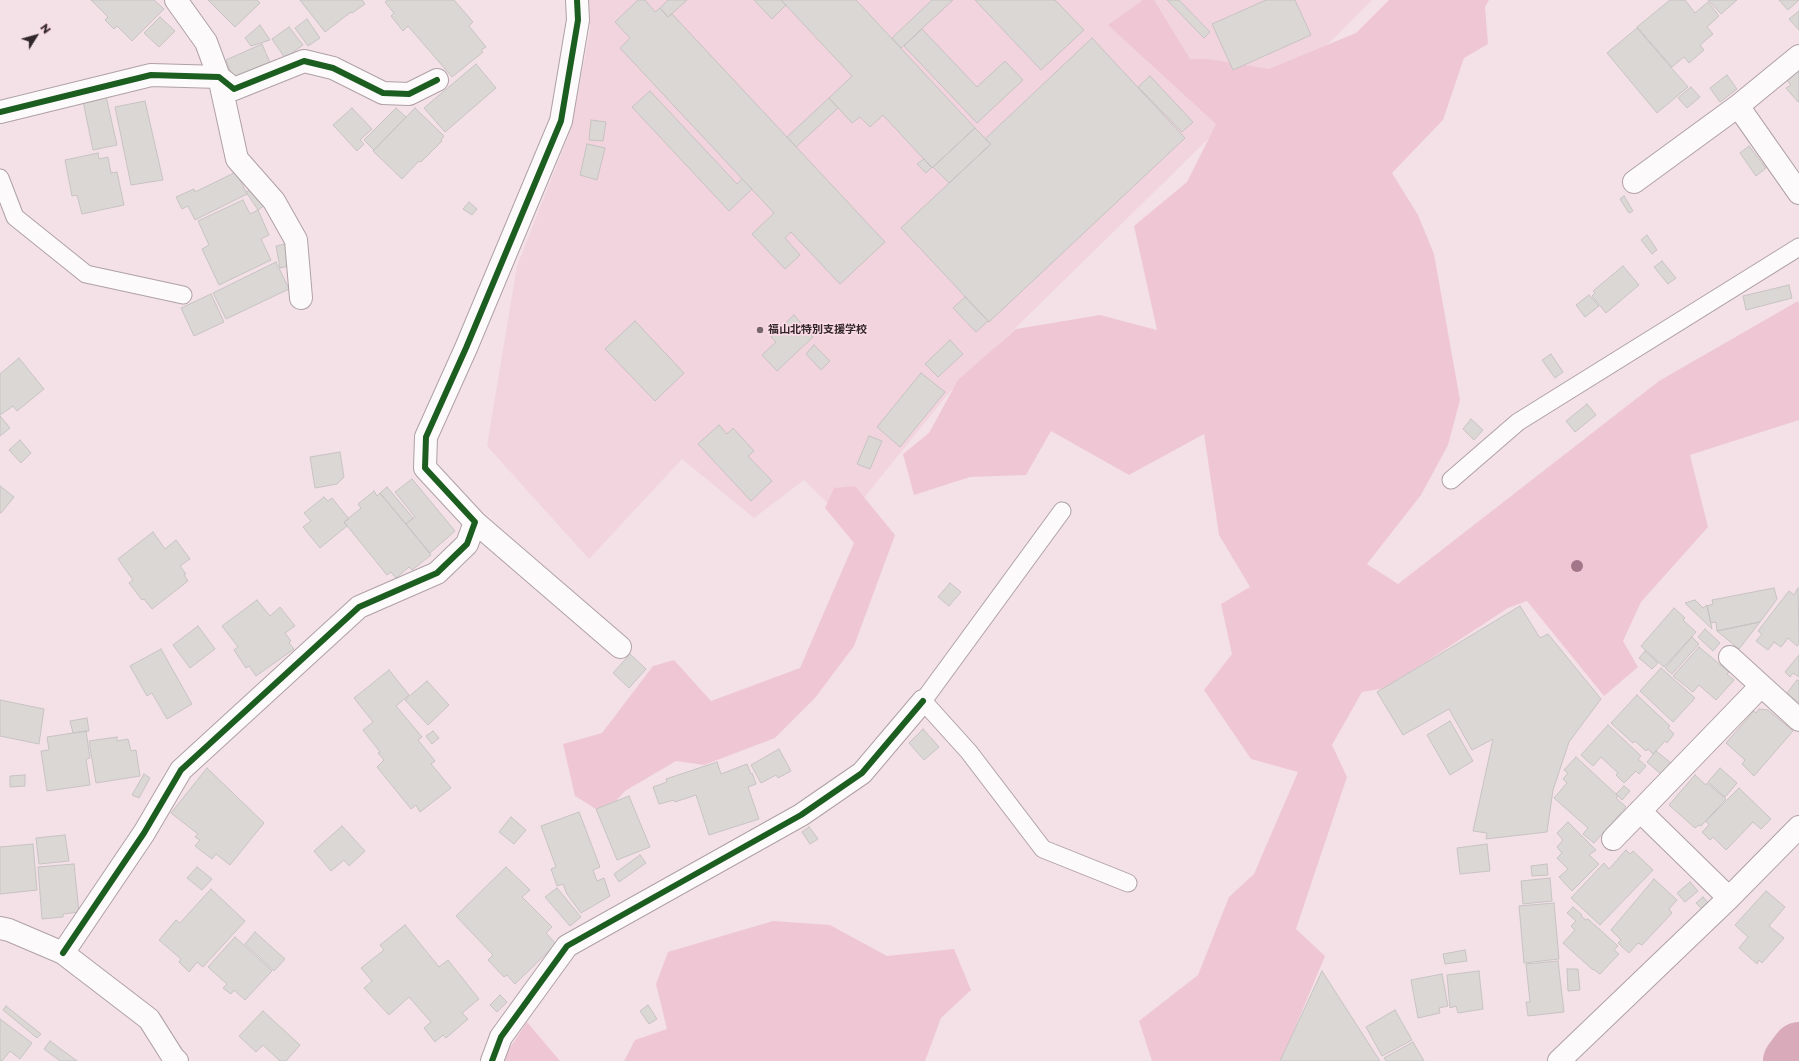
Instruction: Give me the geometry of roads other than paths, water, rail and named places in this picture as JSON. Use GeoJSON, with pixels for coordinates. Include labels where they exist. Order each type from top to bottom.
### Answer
{"type":"FeatureCollection","features":[{"type":"Feature","properties":{"kind":"street"},"geometry":{"type":"LineString","coordinates":[[176,0],[206,42],[220,77],[238,159],[274,201],[296,240],[301,298]]}},
{"type":"Feature","properties":{"kind":"street"},"geometry":{"type":"LineString","coordinates":[[577,0],[578,20],[561,121],[466,348],[426,437],[425,468],[475,522],[620,647]]}},
{"type":"Feature","properties":{"kind":"street"},"geometry":{"type":"LineString","coordinates":[[1634,182],[1738,106],[1799,56]]}},
{"type":"Feature","properties":{"kind":"street"},"geometry":{"type":"LineString","coordinates":[[0,112],[151,75],[220,77],[234,89],[304,61],[333,68],[383,93],[409,94],[437,80]]}},
{"type":"Feature","properties":{"kind":"street"},"geometry":{"type":"LineString","coordinates":[[1738,106],[1799,193]]}},
{"type":"Feature","properties":{"kind":"street"},"geometry":{"type":"LineString","coordinates":[[64,953],[144,833],[181,770],[358,608],[437,573],[467,544],[475,522]]}},
{"type":"Feature","properties":{"kind":"street"},"geometry":{"type":"LineString","coordinates":[[1730,657],[1799,720]]}},
{"type":"Feature","properties":{"kind":"street"},"geometry":{"type":"LineString","coordinates":[[1613,840],[1761,686]]}},
{"type":"Feature","properties":{"kind":"street"},"geometry":{"type":"LineString","coordinates":[[492,1061],[501,1037],[567,946],[801,815],[862,773],[923,701]]}},
{"type":"Feature","properties":{"kind":"street"},"geometry":{"type":"LineString","coordinates":[[1640,811],[1729,898]]}},
{"type":"Feature","properties":{"kind":"street"},"geometry":{"type":"LineString","coordinates":[[1559,1061],[1729,898],[1799,827]]}},
{"type":"Feature","properties":{"kind":"street"},"geometry":{"type":"LineString","coordinates":[[0,928],[9,930],[64,953],[148,1019],[173,1060]]}},
{"type":"Feature","properties":{"kind":"lane"},"geometry":{"type":"LineString","coordinates":[[0,178],[15,218],[86,274],[183,295]]}},
{"type":"Feature","properties":{"kind":"lane"},"geometry":{"type":"LineString","coordinates":[[1451,480],[1518,422],[1799,247]]}},
{"type":"Feature","properties":{"kind":"lane"},"geometry":{"type":"LineString","coordinates":[[1062,511],[923,701],[969,752],[1043,849],[1128,883]]}},
{"type":"Feature","properties":{"kind":"waterway"},"geometry":{"type":"LineString","coordinates":[[1790,1061],[1799,1049]]}},
{"type":"Feature","properties":{"kind":"place","name":"福山北特別支援学校"},"geometry":{"type":"Point","coordinates":[760,330]}}]}
